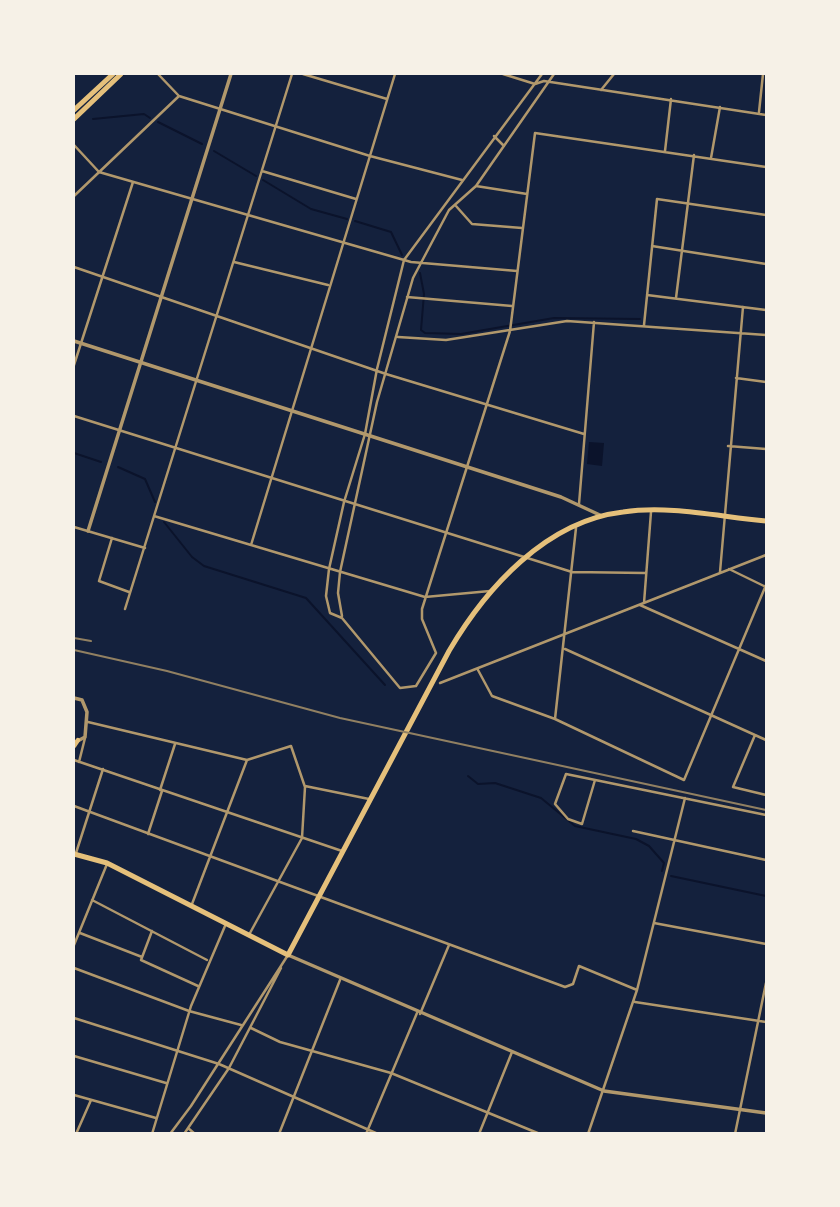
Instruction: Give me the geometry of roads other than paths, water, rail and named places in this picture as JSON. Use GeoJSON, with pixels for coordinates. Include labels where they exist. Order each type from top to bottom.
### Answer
{"type":"FeatureCollection","features":[{"type":"Feature","properties":{"kind":"highway"},"geometry":{"type":"LineString","coordinates":[[74,110],[113,74]]}},
{"type":"Feature","properties":{"kind":"highway"},"geometry":{"type":"LineString","coordinates":[[74,119],[121,74]]}},
{"type":"Feature","properties":{"kind":"highway"},"geometry":{"type":"LineString","coordinates":[[75,854],[107,863],[288,955],[460,633],[490,592],[528,557],[576,524],[602,516],[651,510],[766,521]]}},
{"type":"Feature","properties":{"kind":"street"},"geometry":{"type":"LineString","coordinates":[[158,74],[179,96],[370,156],[462,180]]}},
{"type":"Feature","properties":{"kind":"street"},"geometry":{"type":"LineString","coordinates":[[88,531],[231,74]]}},
{"type":"Feature","properties":{"kind":"street"},"geometry":{"type":"LineString","coordinates":[[125,609],[292,74]]}},
{"type":"Feature","properties":{"kind":"street"},"geometry":{"type":"LineString","coordinates":[[303,74],[387,99]]}},
{"type":"Feature","properties":{"kind":"street"},"geometry":{"type":"LineString","coordinates":[[251,545],[328,285],[344,243],[395,74]]}},
{"type":"Feature","properties":{"kind":"street"},"geometry":{"type":"LineString","coordinates":[[503,74],[534,84],[549,82],[766,115]]}},
{"type":"Feature","properties":{"kind":"street"},"geometry":{"type":"LineString","coordinates":[[342,618],[338,593],[340,572],[356,506],[377,369],[404,260],[542,74]]}},
{"type":"Feature","properties":{"kind":"street"},"geometry":{"type":"LineString","coordinates":[[554,74],[476,186],[449,210],[419,263],[407,297],[398,337],[344,502],[329,569],[326,589],[328,607],[330,613],[342,618],[400,688],[415,686],[425,676],[436,653],[422,619],[425,597],[510,331],[535,133],[766,167]]}},
{"type":"Feature","properties":{"kind":"street"},"geometry":{"type":"LineString","coordinates":[[601,90],[614,74]]}},
{"type":"Feature","properties":{"kind":"street"},"geometry":{"type":"LineString","coordinates":[[759,113],[763,74]]}},
{"type":"Feature","properties":{"kind":"street"},"geometry":{"type":"LineString","coordinates":[[74,196],[179,96]]}},
{"type":"Feature","properties":{"kind":"street"},"geometry":{"type":"LineString","coordinates":[[665,151],[671,99]]}},
{"type":"Feature","properties":{"kind":"street"},"geometry":{"type":"LineString","coordinates":[[711,158],[720,107]]}},
{"type":"Feature","properties":{"kind":"street"},"geometry":{"type":"LineString","coordinates":[[494,136],[505,146]]}},
{"type":"Feature","properties":{"kind":"street"},"geometry":{"type":"LineString","coordinates":[[74,145],[99,172],[248,216],[404,260],[517,271]]}},
{"type":"Feature","properties":{"kind":"street"},"geometry":{"type":"LineString","coordinates":[[677,298],[694,155]]}},
{"type":"Feature","properties":{"kind":"street"},"geometry":{"type":"LineString","coordinates":[[262,171],[356,199]]}},
{"type":"Feature","properties":{"kind":"street"},"geometry":{"type":"LineString","coordinates":[[74,365],[133,182]]}},
{"type":"Feature","properties":{"kind":"street"},"geometry":{"type":"LineString","coordinates":[[476,186],[527,194]]}},
{"type":"Feature","properties":{"kind":"street"},"geometry":{"type":"LineString","coordinates":[[645,325],[657,200],[766,215]]}},
{"type":"Feature","properties":{"kind":"street"},"geometry":{"type":"LineString","coordinates":[[456,206],[472,224],[523,228]]}},
{"type":"Feature","properties":{"kind":"street"},"geometry":{"type":"LineString","coordinates":[[652,246],[766,264]]}},
{"type":"Feature","properties":{"kind":"street"},"geometry":{"type":"LineString","coordinates":[[234,262],[328,285]]}},
{"type":"Feature","properties":{"kind":"street"},"geometry":{"type":"LineString","coordinates":[[74,267],[386,374],[584,434]]}},
{"type":"Feature","properties":{"kind":"street"},"geometry":{"type":"LineString","coordinates":[[647,295],[766,310]]}},
{"type":"Feature","properties":{"kind":"street"},"geometry":{"type":"LineString","coordinates":[[407,297],[513,306]]}},
{"type":"Feature","properties":{"kind":"street"},"geometry":{"type":"LineString","coordinates":[[720,572],[728,446],[743,307]]}},
{"type":"Feature","properties":{"kind":"street"},"geometry":{"type":"LineString","coordinates":[[398,337],[446,340],[567,321],[766,335]]}},
{"type":"Feature","properties":{"kind":"street"},"geometry":{"type":"LineString","coordinates":[[579,504],[594,322]]}},
{"type":"Feature","properties":{"kind":"street"},"geometry":{"type":"LineString","coordinates":[[74,341],[579,504],[602,516]]}},
{"type":"Feature","properties":{"kind":"street"},"geometry":{"type":"LineString","coordinates":[[736,379],[766,382]]}},
{"type":"Feature","properties":{"kind":"street"},"geometry":{"type":"LineString","coordinates":[[74,416],[572,572],[645,573]]}},
{"type":"Feature","properties":{"kind":"street"},"geometry":{"type":"LineString","coordinates":[[728,446],[766,449]]}},
{"type":"Feature","properties":{"kind":"street"},"geometry":{"type":"LineString","coordinates":[[642,604],[651,510]]}},
{"type":"Feature","properties":{"kind":"street"},"geometry":{"type":"LineString","coordinates":[[154,516],[425,597],[490,592]]}},
{"type":"Feature","properties":{"kind":"street"},"geometry":{"type":"LineString","coordinates":[[555,719],[565,649],[576,524]]}},
{"type":"Feature","properties":{"kind":"street"},"geometry":{"type":"LineString","coordinates":[[74,527],[145,548]]}},
{"type":"Feature","properties":{"kind":"street"},"geometry":{"type":"LineString","coordinates":[[112,538],[99,581],[130,592]]}},
{"type":"Feature","properties":{"kind":"street"},"geometry":{"type":"LineString","coordinates":[[440,683],[766,555]]}},
{"type":"Feature","properties":{"kind":"street"},"geometry":{"type":"LineString","coordinates":[[478,670],[492,695],[555,719],[684,779],[766,586],[729,569]]}},
{"type":"Feature","properties":{"kind":"street"},"geometry":{"type":"LineString","coordinates":[[642,604],[766,661]]}},
{"type":"Feature","properties":{"kind":"street"},"geometry":{"type":"LineString","coordinates":[[565,649],[766,740]]}},
{"type":"Feature","properties":{"kind":"street"},"geometry":{"type":"LineString","coordinates":[[74,698],[82,700],[88,722],[79,762]]}},
{"type":"Feature","properties":{"kind":"street"},"geometry":{"type":"LineString","coordinates":[[88,722],[247,760],[290,746],[305,786],[302,838],[276,881],[250,934]]}},
{"type":"Feature","properties":{"kind":"street"},"geometry":{"type":"LineString","coordinates":[[755,735],[733,787],[766,794]]}},
{"type":"Feature","properties":{"kind":"street"},"geometry":{"type":"LineString","coordinates":[[75,743],[85,737]]}},
{"type":"Feature","properties":{"kind":"street"},"geometry":{"type":"LineString","coordinates":[[148,834],[175,744]]}},
{"type":"Feature","properties":{"kind":"street"},"geometry":{"type":"LineString","coordinates":[[74,760],[342,851]]}},
{"type":"Feature","properties":{"kind":"street"},"geometry":{"type":"LineString","coordinates":[[192,905],[247,760]]}},
{"type":"Feature","properties":{"kind":"street"},"geometry":{"type":"LineString","coordinates":[[75,854],[103,769]]}},
{"type":"Feature","properties":{"kind":"street"},"geometry":{"type":"LineString","coordinates":[[595,780],[582,824],[568,819],[555,804],[566,774],[766,815]]}},
{"type":"Feature","properties":{"kind":"street"},"geometry":{"type":"LineString","coordinates":[[305,786],[369,799]]}},
{"type":"Feature","properties":{"kind":"street"},"geometry":{"type":"LineString","coordinates":[[588,1133],[637,990],[685,798]]}},
{"type":"Feature","properties":{"kind":"street"},"geometry":{"type":"LineString","coordinates":[[74,806],[565,987],[573,984],[579,966],[637,990]]}},
{"type":"Feature","properties":{"kind":"street"},"geometry":{"type":"LineString","coordinates":[[633,831],[766,860]]}},
{"type":"Feature","properties":{"kind":"street"},"geometry":{"type":"LineString","coordinates":[[74,946],[107,863]]}},
{"type":"Feature","properties":{"kind":"street"},"geometry":{"type":"LineString","coordinates":[[92,900],[208,961]]}},
{"type":"Feature","properties":{"kind":"street"},"geometry":{"type":"LineString","coordinates":[[152,1133],[198,986],[226,923]]}},
{"type":"Feature","properties":{"kind":"street"},"geometry":{"type":"LineString","coordinates":[[654,923],[766,944]]}},
{"type":"Feature","properties":{"kind":"street"},"geometry":{"type":"LineString","coordinates":[[152,931],[141,960],[198,986]]}},
{"type":"Feature","properties":{"kind":"street"},"geometry":{"type":"LineString","coordinates":[[79,932],[142,957]]}},
{"type":"Feature","properties":{"kind":"street"},"geometry":{"type":"LineString","coordinates":[[367,1131],[449,945]]}},
{"type":"Feature","properties":{"kind":"street"},"geometry":{"type":"LineString","coordinates":[[288,955],[340,980],[604,1091],[766,1113]]}},
{"type":"Feature","properties":{"kind":"street"},"geometry":{"type":"LineString","coordinates":[[170,1133],[219,1064],[241,1025],[288,955]]}},
{"type":"Feature","properties":{"kind":"street"},"geometry":{"type":"LineString","coordinates":[[184,1133],[229,1068],[288,955]]}},
{"type":"Feature","properties":{"kind":"street"},"geometry":{"type":"LineString","coordinates":[[74,968],[189,1012],[241,1025]]}},
{"type":"Feature","properties":{"kind":"street"},"geometry":{"type":"LineString","coordinates":[[279,1133],[340,980]]}},
{"type":"Feature","properties":{"kind":"street"},"geometry":{"type":"LineString","coordinates":[[735,1133],[766,983]]}},
{"type":"Feature","properties":{"kind":"street"},"geometry":{"type":"LineString","coordinates":[[633,1002],[766,1022]]}},
{"type":"Feature","properties":{"kind":"street"},"geometry":{"type":"LineString","coordinates":[[74,1018],[177,1048],[229,1068],[367,1131],[378,1133]]}},
{"type":"Feature","properties":{"kind":"street"},"geometry":{"type":"LineString","coordinates":[[251,1028],[312,1052],[391,1073],[540,1133]]}},
{"type":"Feature","properties":{"kind":"street"},"geometry":{"type":"LineString","coordinates":[[479,1133],[512,1051]]}},
{"type":"Feature","properties":{"kind":"street"},"geometry":{"type":"LineString","coordinates":[[74,1056],[166,1083]]}},
{"type":"Feature","properties":{"kind":"street"},"geometry":{"type":"LineString","coordinates":[[74,1095],[156,1118]]}},
{"type":"Feature","properties":{"kind":"street"},"geometry":{"type":"LineString","coordinates":[[76,1133],[91,1100]]}},
{"type":"Feature","properties":{"kind":"street"},"geometry":{"type":"LineString","coordinates":[[188,1128],[195,1133]]}},
{"type":"Feature","properties":{"kind":"water"},"geometry":{"type":"Polygon","coordinates":[[[589,442],[604,443],[602,466],[587,464],[589,442]]]}},
{"type":"Feature","properties":{"kind":"waterway"},"geometry":{"type":"LineString","coordinates":[[93,119],[144,114],[150,118]]}},
{"type":"Feature","properties":{"kind":"waterway"},"geometry":{"type":"LineString","coordinates":[[158,122],[202,144]]}},
{"type":"Feature","properties":{"kind":"waterway"},"geometry":{"type":"LineString","coordinates":[[214,151],[256,176]]}},
{"type":"Feature","properties":{"kind":"waterway"},"geometry":{"type":"LineString","coordinates":[[263,180],[311,209],[347,219]]}},
{"type":"Feature","properties":{"kind":"waterway"},"geometry":{"type":"LineString","coordinates":[[355,221],[391,232],[402,255]]}},
{"type":"Feature","properties":{"kind":"waterway"},"geometry":{"type":"LineString","coordinates":[[420,273],[424,294],[421,330],[425,333],[461,334],[554,318],[640,319]]}},
{"type":"Feature","properties":{"kind":"waterway"},"geometry":{"type":"LineString","coordinates":[[74,453],[101,462]]}},
{"type":"Feature","properties":{"kind":"waterway"},"geometry":{"type":"LineString","coordinates":[[118,467],[145,479],[155,502]]}},
{"type":"Feature","properties":{"kind":"waterway"},"geometry":{"type":"LineString","coordinates":[[164,522],[192,557],[204,566],[306,598],[385,685]]}},
{"type":"Feature","properties":{"kind":"waterway"},"geometry":{"type":"LineString","coordinates":[[468,776],[478,784],[495,783],[541,798],[575,826],[636,839],[649,846],[664,863],[662,871]]}},
{"type":"Feature","properties":{"kind":"waterway"},"geometry":{"type":"LineString","coordinates":[[671,876],[766,896]]}},
{"type":"Feature","properties":{"kind":"railway"},"geometry":{"type":"LineString","coordinates":[[74,638],[91,641]]}},
{"type":"Feature","properties":{"kind":"railway"},"geometry":{"type":"LineString","coordinates":[[74,650],[167,671],[340,718],[766,810]]}}]}
